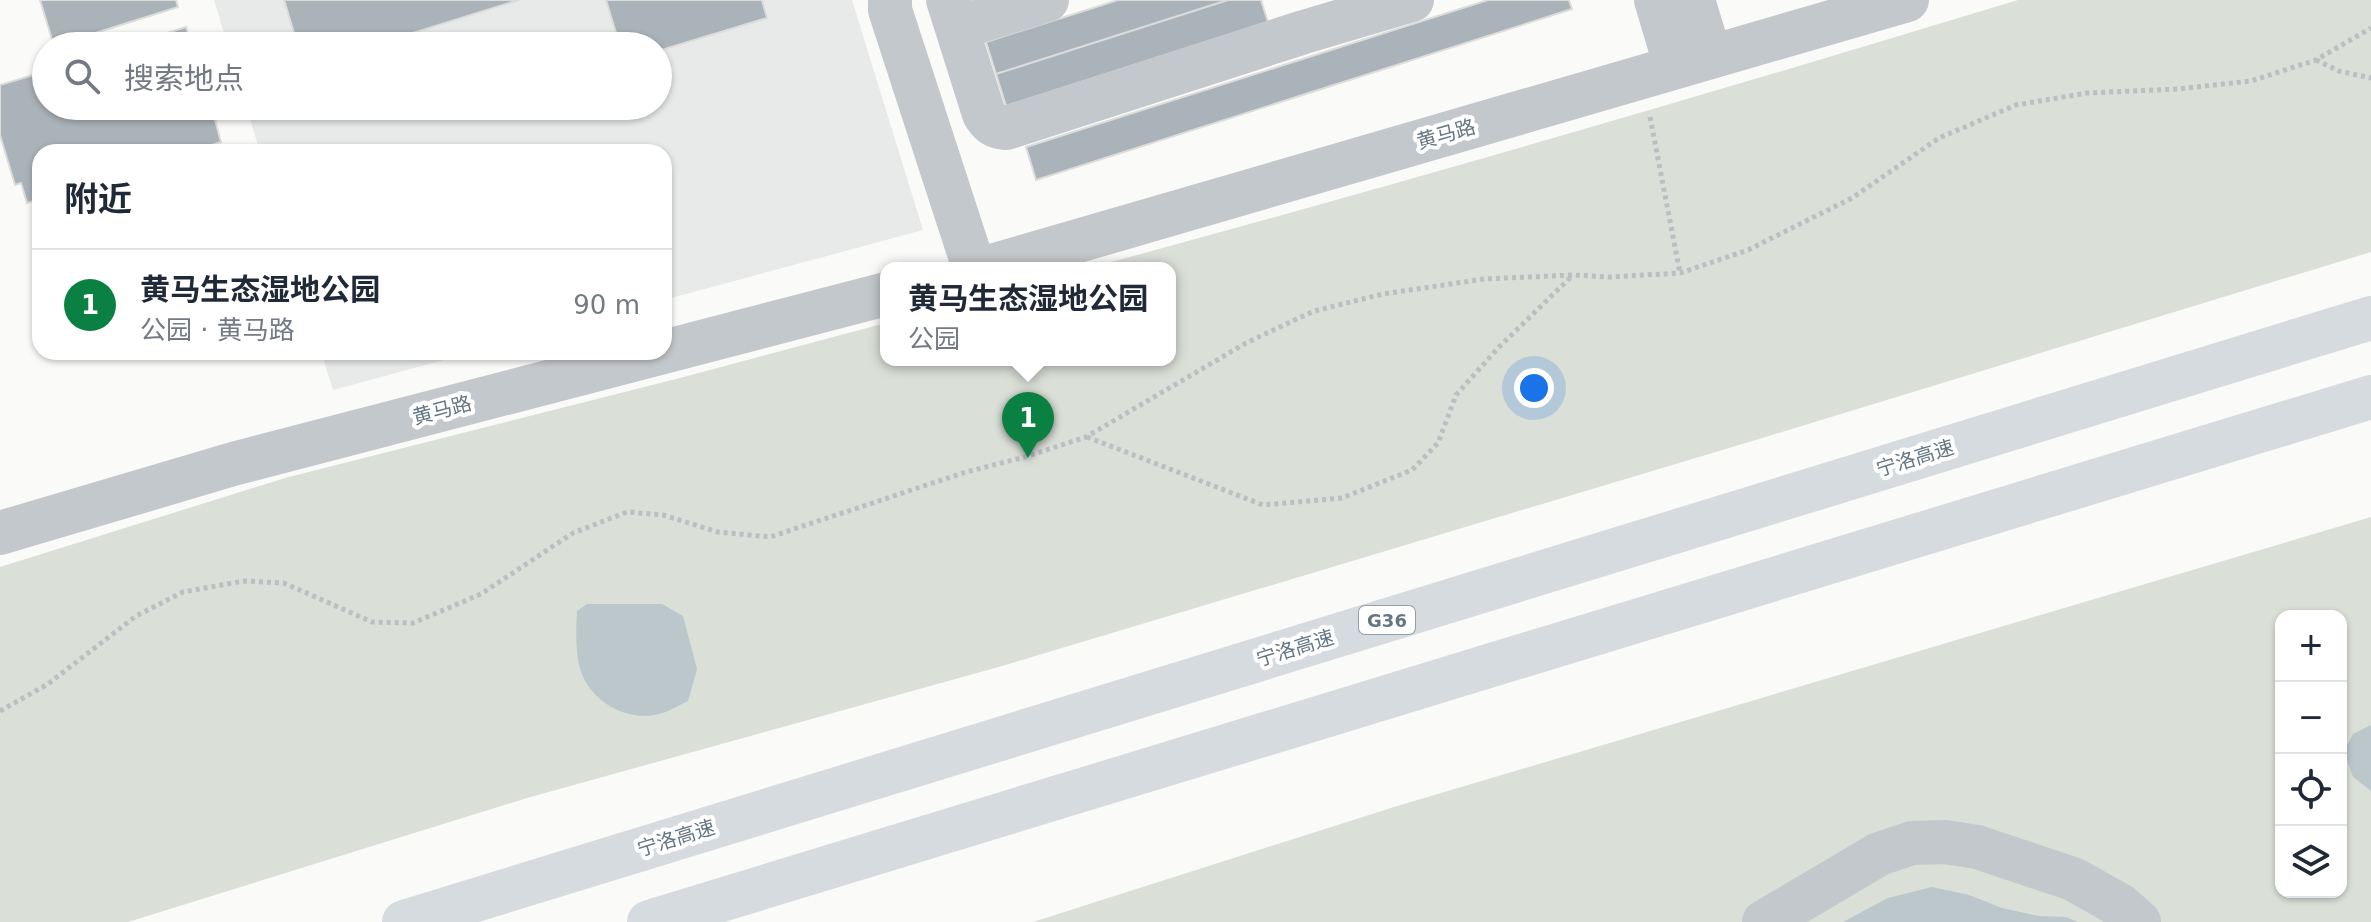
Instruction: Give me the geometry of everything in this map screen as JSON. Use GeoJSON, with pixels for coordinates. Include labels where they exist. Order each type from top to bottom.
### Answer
{"type":"FeatureCollection","features":[{"type":"Feature","properties":{"kind":"highway","name":"宁洛高速"},"geometry":{"type":"LineString","coordinates":[[404,922],[2371,318]]}},
{"type":"Feature","properties":{"kind":"highway"},"geometry":{"type":"LineString","coordinates":[[649,922],[2371,397]]}},
{"type":"Feature","properties":{"kind":"street"},"geometry":{"type":"LineString","coordinates":[[890,0],[890,10],[972,262]]}},
{"type":"Feature","properties":{"kind":"street"},"geometry":{"type":"LineString","coordinates":[[1047,0],[953,14],[984,114],[996,127],[1006,128],[1299,16],[1412,0]]}},
{"type":"Feature","properties":{"kind":"street"},"geometry":{"type":"LineString","coordinates":[[1656,0],[1693,62]]}},
{"type":"Feature","properties":{"kind":"street"},"geometry":{"type":"LineString","coordinates":[[1693,0],[1693,62]]}},
{"type":"Feature","properties":{"kind":"street","name":"黄马路"},"geometry":{"type":"LineString","coordinates":[[1006,262],[1907,0]]}},
{"type":"Feature","properties":{"kind":"street","name":"黄马路"},"geometry":{"type":"LineString","coordinates":[[672,350],[880,296]]}},
{"type":"Feature","properties":{"kind":"street","name":"黄马路"},"geometry":{"type":"LineString","coordinates":[[0,533],[233,464],[632,360]]}},
{"type":"Feature","properties":{"kind":"street"},"geometry":{"type":"LineString","coordinates":[[1764,922],[1879,854],[1912,843],[1945,842],[1977,847],[2073,879],[2121,906],[2139,922]]}},
{"type":"Feature","properties":{"kind":"path"},"geometry":{"type":"LineString","coordinates":[[0,711],[48,684],[136,616],[183,592],[244,581],[284,583],[372,622],[413,623],[481,594],[573,533],[627,512],[663,515],[718,532],[770,537],[966,472],[1086,437],[1246,343],[1314,311],[1383,294],[1484,279],[1680,273],[1748,250],[1852,198],[1939,138],[2016,105],[2087,93],[2178,89],[2251,81],[2316,60],[2371,28]]}},
{"type":"Feature","properties":{"kind":"path"},"geometry":{"type":"LineString","coordinates":[[2316,60],[2339,71],[2371,78]]}},
{"type":"Feature","properties":{"kind":"path"},"geometry":{"type":"LineString","coordinates":[[1647,106],[1680,273]]}},
{"type":"Feature","properties":{"kind":"path"},"geometry":{"type":"LineString","coordinates":[[1086,437],[1263,505],[1342,498],[1412,470],[1438,443],[1456,395],[1499,347],[1573,275]]}},
{"type":"Feature","properties":{"kind":"shaded area"},"geometry":{"type":"Polygon","coordinates":[[[214,0],[852,0],[923,230],[672,298],[672,144],[258,144],[250,120],[672,120],[672,32],[224,32],[214,0]]]}},
{"type":"Feature","properties":{"kind":"shaded area"},"geometry":{"type":"Polygon","coordinates":[[[2018,0],[2371,0],[2371,252],[1002,666],[527,798],[128,922],[0,922],[0,567],[285,478],[880,325],[880,366],[1176,366],[1176,262],[1111,262],[1786,70],[2018,0]]]}},
{"type":"Feature","properties":{"kind":"shaded area"},"geometry":{"type":"Polygon","coordinates":[[[324,360],[444,360],[333,390],[324,360]]]}},
{"type":"Feature","properties":{"kind":"shaded area"},"geometry":{"type":"Polygon","coordinates":[[[2371,517],[2371,922],[1033,922],[1394,807],[2371,517]]]}},
{"type":"Feature","properties":{"kind":"shaded area"},"geometry":{"type":"Polygon","coordinates":[[[587,604],[662,604],[683,616],[697,669],[688,701],[663,713],[647,716],[624,713],[594,694],[582,674],[577,652],[577,611],[587,604]]]}},
{"type":"Feature","properties":{"kind":"shaded area"},"geometry":{"type":"Polygon","coordinates":[[[2371,725],[2371,791],[2353,777],[2347,760],[2347,745],[2353,734],[2371,725]]]}},
{"type":"Feature","properties":{"kind":"shaded area"},"geometry":{"type":"Polygon","coordinates":[[[1932,887],[1969,895],[2002,908],[2039,916],[2066,917],[2078,922],[1843,922],[1888,898],[1932,887]]]}},
{"type":"Feature","properties":{"kind":"building"},"geometry":{"type":"Polygon","coordinates":[[[40,0],[176,0],[178,7],[99,32],[50,32],[40,0]]]}},
{"type":"Feature","properties":{"kind":"building"},"geometry":{"type":"Polygon","coordinates":[[[284,0],[519,0],[416,32],[294,32],[284,0]]]}},
{"type":"Feature","properties":{"kind":"building"},"geometry":{"type":"Polygon","coordinates":[[[606,0],[762,0],[767,18],[672,47],[672,32],[616,32],[606,0]]]}},
{"type":"Feature","properties":{"kind":"building"},"geometry":{"type":"Polygon","coordinates":[[[1118,0],[1228,0],[996,74],[986,42],[1118,0]]]}},
{"type":"Feature","properties":{"kind":"building"},"geometry":{"type":"Polygon","coordinates":[[[1228,0],[1261,0],[1268,22],[1006,106],[996,74],[1228,0]]]}},
{"type":"Feature","properties":{"kind":"building"},"geometry":{"type":"Polygon","coordinates":[[[1488,0],[1569,0],[1572,9],[1036,180],[1026,147],[1488,0]]]}},
{"type":"Feature","properties":{"kind":"building"},"geometry":{"type":"Polygon","coordinates":[[[186,27],[188,32],[170,32],[186,27]]]}},
{"type":"Feature","properties":{"kind":"building"},"geometry":{"type":"Polygon","coordinates":[[[32,75],[32,120],[215,120],[221,142],[32,144],[32,201],[27,203],[21,183],[15,185],[0,135],[0,85],[32,75]]]}},
{"type":"Feature","properties":{"kind":"place","name":"黄马生态湿地公园"},"geometry":{"type":"Point","coordinates":[1028,458]}}]}
